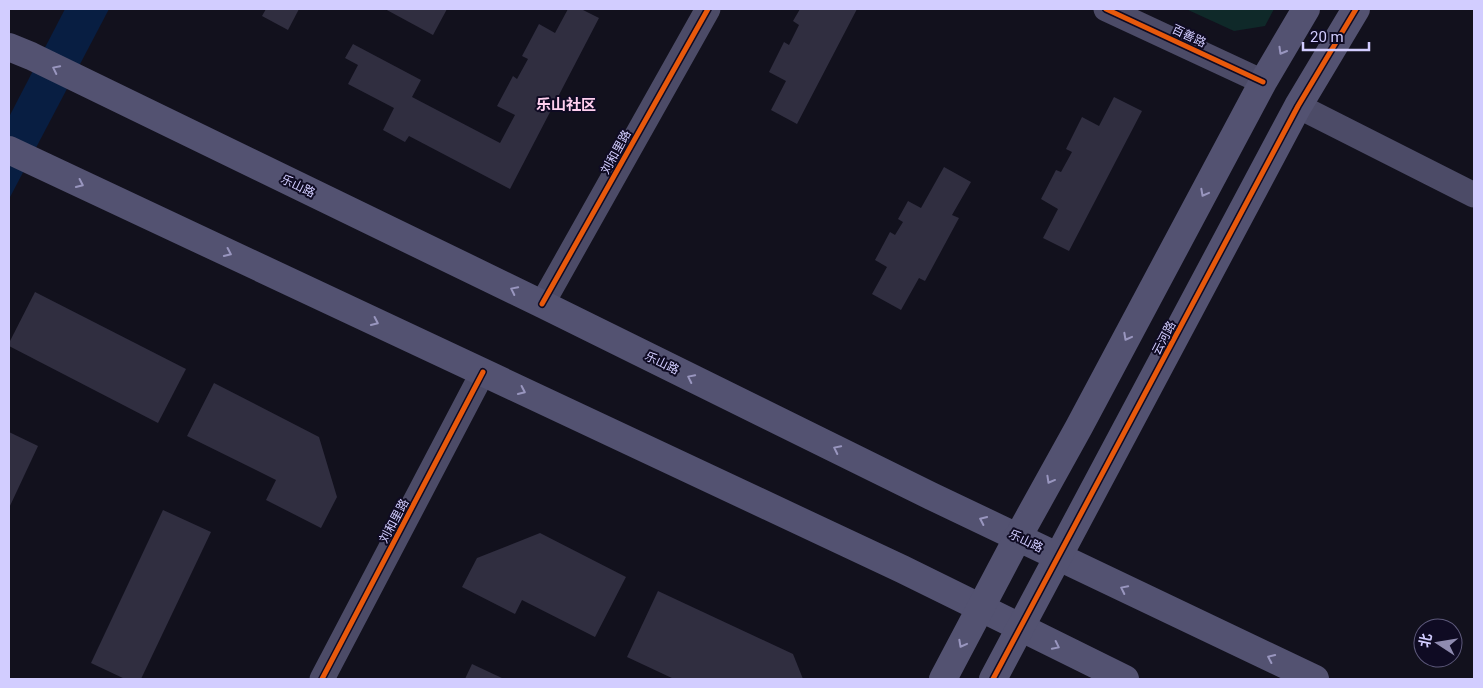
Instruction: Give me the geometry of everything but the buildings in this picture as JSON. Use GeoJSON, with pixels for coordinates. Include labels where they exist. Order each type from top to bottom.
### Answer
{"type":"FeatureCollection","features":[{"type":"Feature","properties":{"kind":"main road"},"geometry":{"type":"LineString","coordinates":[[943,679],[1263,82],[1306,9]]}},
{"type":"Feature","properties":{"kind":"main road","name":"云河路"},"geometry":{"type":"LineString","coordinates":[[993,679],[1298,106],[1356,9]]}},
{"type":"Feature","properties":{"kind":"main road","name":"乐山路"},"geometry":{"type":"LineString","coordinates":[[20,52],[542,304],[931,496],[1315,679]]}},
{"type":"Feature","properties":{"kind":"main road"},"geometry":{"type":"LineString","coordinates":[[9,150],[902,569],[1125,679]]}},
{"type":"Feature","properties":{"kind":"street","name":"刘和里路"},"geometry":{"type":"LineString","coordinates":[[542,304],[708,9]]}},
{"type":"Feature","properties":{"kind":"street","name":"百善路"},"geometry":{"type":"LineString","coordinates":[[1106,9],[1263,82]]}},
{"type":"Feature","properties":{"kind":"street"},"geometry":{"type":"LineString","coordinates":[[1298,106],[1474,195]]}},
{"type":"Feature","properties":{"kind":"street","name":"刘和里路"},"geometry":{"type":"LineString","coordinates":[[322,679],[483,372]]}},
{"type":"Feature","properties":{"kind":"green space"},"geometry":{"type":"Polygon","coordinates":[[[1186,9],[1274,9],[1265,26],[1234,31],[1186,9]]]}},
{"type":"Feature","properties":{"kind":"water"},"geometry":{"type":"Polygon","coordinates":[[[65,9],[109,9],[9,199],[9,117],[65,9]]]}},
{"type":"Feature","properties":{"kind":"cycle path"},"geometry":{"type":"LineString","coordinates":[[542,304],[708,9]]}},
{"type":"Feature","properties":{"kind":"cycle path"},"geometry":{"type":"LineString","coordinates":[[1106,9],[1263,82]]}},
{"type":"Feature","properties":{"kind":"cycle path"},"geometry":{"type":"LineString","coordinates":[[993,679],[1298,106],[1356,9]]}},
{"type":"Feature","properties":{"kind":"cycle path"},"geometry":{"type":"LineString","coordinates":[[322,679],[483,372]]}},
{"type":"Feature","properties":{"kind":"district","name":"乐山社区"},"geometry":{"type":"Point","coordinates":[566,105]}}]}
